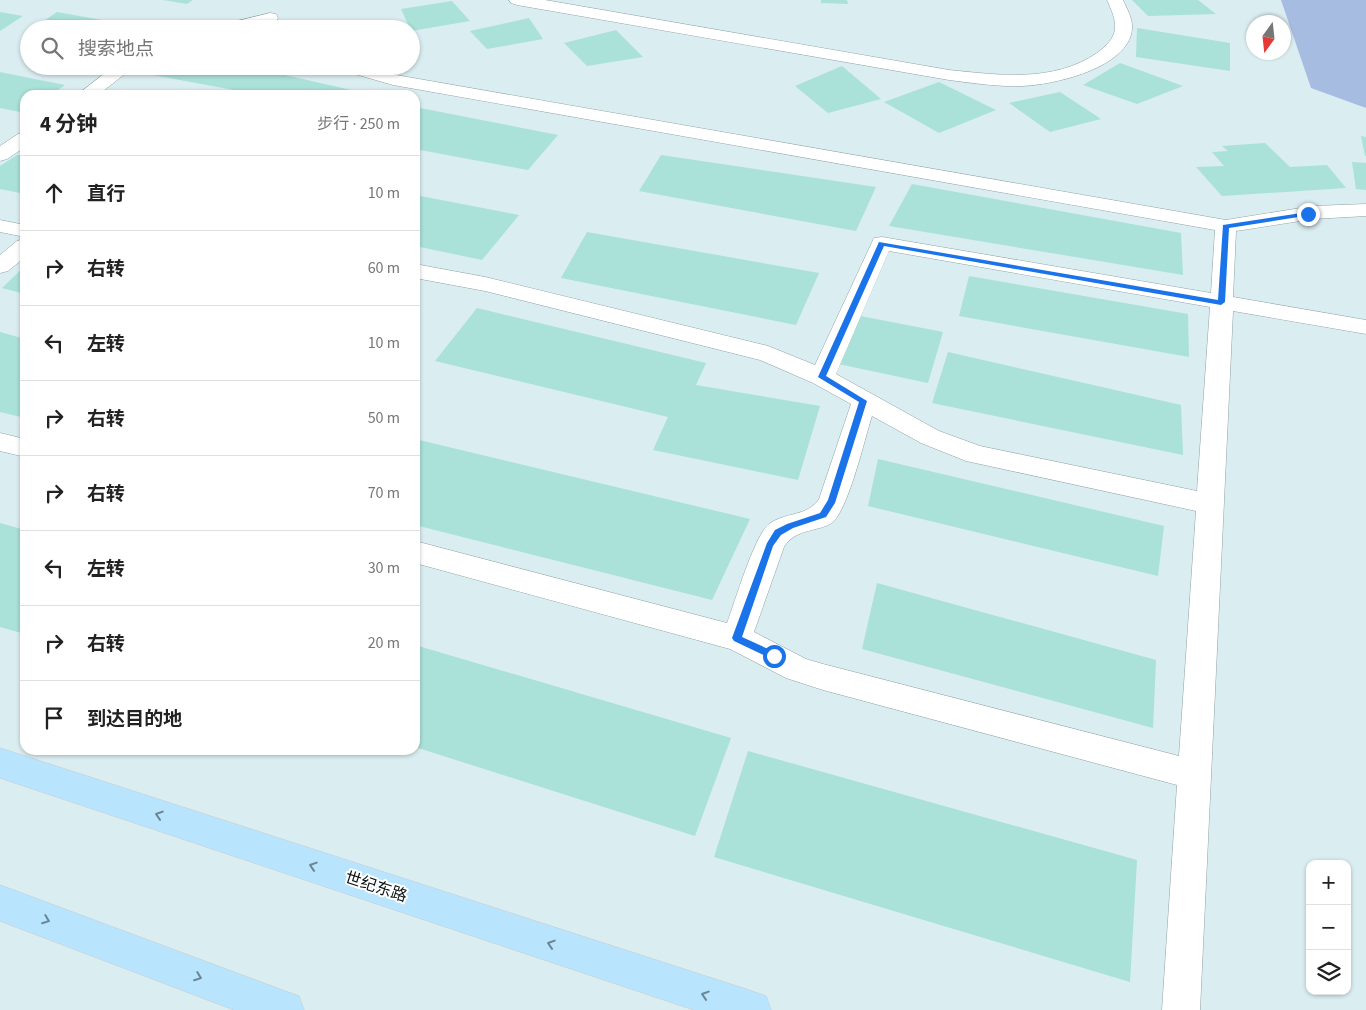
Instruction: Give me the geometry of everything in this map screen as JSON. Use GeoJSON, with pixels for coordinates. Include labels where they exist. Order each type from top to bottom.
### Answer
{"type":"FeatureCollection","features":[{"type":"Feature","properties":{"kind":"main road","name":"世纪东路"},"geometry":{"type":"LineString","coordinates":[[0,763],[752,1010]]}},
{"type":"Feature","properties":{"kind":"main road"},"geometry":{"type":"LineString","coordinates":[[0,903],[266,1007]]}},
{"type":"Feature","properties":{"kind":"street"},"geometry":{"type":"LineString","coordinates":[[517,0],[950,75],[999,80],[1033,80],[1060,76],[1090,65],[1111,51],[1123,34],[1123,19],[1115,0]]}},
{"type":"Feature","properties":{"kind":"street"},"geometry":{"type":"LineString","coordinates":[[93,90],[114,75]]}},
{"type":"Feature","properties":{"kind":"street"},"geometry":{"type":"LineString","coordinates":[[377,75],[393,80],[1226,226],[1308,214],[1366,210]]}},
{"type":"Feature","properties":{"kind":"street"},"geometry":{"type":"LineString","coordinates":[[0,226],[20,230]]}},
{"type":"Feature","properties":{"kind":"street"},"geometry":{"type":"LineString","coordinates":[[1180,1010],[1226,226]]}},
{"type":"Feature","properties":{"kind":"street"},"geometry":{"type":"LineString","coordinates":[[822,377],[882,243],[1366,327]]}},
{"type":"Feature","properties":{"kind":"street"},"geometry":{"type":"LineString","coordinates":[[0,266],[20,250]]}},
{"type":"Feature","properties":{"kind":"street"},"geometry":{"type":"LineString","coordinates":[[420,271],[485,284],[768,354],[822,377],[930,437],[975,454],[1210,504]]}},
{"type":"Feature","properties":{"kind":"street"},"geometry":{"type":"LineString","coordinates":[[737,638],[770,545],[778,532],[823,515],[832,501],[864,401]]}},
{"type":"Feature","properties":{"kind":"street"},"geometry":{"type":"LineString","coordinates":[[0,442],[20,447]]}},
{"type":"Feature","properties":{"kind":"street"},"geometry":{"type":"LineString","coordinates":[[420,553],[737,638],[758,647],[797,669],[1195,775]]}},
{"type":"Feature","properties":{"kind":"water"},"geometry":{"type":"Polygon","coordinates":[[[1281,0],[1366,0],[1366,108],[1311,88],[1291,29],[1291,15],[1286,15],[1281,0]]]}},
{"type":"Feature","properties":{"kind":"building"},"geometry":{"type":"Polygon","coordinates":[[[163,0],[193,0],[187,4],[163,0]]]}},
{"type":"Feature","properties":{"kind":"building"},"geometry":{"type":"Polygon","coordinates":[[[821,0],[847,0],[848,4],[821,3],[821,0]]]}},
{"type":"Feature","properties":{"kind":"building"},"geometry":{"type":"Polygon","coordinates":[[[1132,0],[1198,0],[1216,14],[1148,16],[1132,0]]]}},
{"type":"Feature","properties":{"kind":"building"},"geometry":{"type":"Polygon","coordinates":[[[452,1],[470,21],[420,29],[420,20],[406,20],[401,9],[452,1]]]}},
{"type":"Feature","properties":{"kind":"building"},"geometry":{"type":"Polygon","coordinates":[[[0,12],[23,16],[0,31],[0,12]]]}},
{"type":"Feature","properties":{"kind":"building"},"geometry":{"type":"Polygon","coordinates":[[[57,12],[102,20],[45,20],[57,12]]]}},
{"type":"Feature","properties":{"kind":"building"},"geometry":{"type":"Polygon","coordinates":[[[529,18],[543,39],[487,49],[470,31],[529,18]]]}},
{"type":"Feature","properties":{"kind":"building"},"geometry":{"type":"Polygon","coordinates":[[[1137,28],[1230,43],[1230,71],[1136,57],[1137,28]]]}},
{"type":"Feature","properties":{"kind":"building"},"geometry":{"type":"Polygon","coordinates":[[[616,30],[643,57],[587,66],[564,43],[616,30]]]}},
{"type":"Feature","properties":{"kind":"building"},"geometry":{"type":"Polygon","coordinates":[[[1120,63],[1183,86],[1137,104],[1083,85],[1120,63]]]}},
{"type":"Feature","properties":{"kind":"building"},"geometry":{"type":"Polygon","coordinates":[[[842,66],[881,99],[828,113],[795,86],[842,66]]]}},
{"type":"Feature","properties":{"kind":"building"},"geometry":{"type":"Polygon","coordinates":[[[0,72],[65,85],[58,90],[20,90],[20,112],[0,108],[0,72]]]}},
{"type":"Feature","properties":{"kind":"building"},"geometry":{"type":"Polygon","coordinates":[[[152,75],[285,75],[351,90],[234,90],[152,75]]]}},
{"type":"Feature","properties":{"kind":"building"},"geometry":{"type":"Polygon","coordinates":[[[939,82],[996,110],[939,133],[884,102],[939,82]]]}},
{"type":"Feature","properties":{"kind":"building"},"geometry":{"type":"Polygon","coordinates":[[[1060,92],[1101,119],[1050,132],[1009,103],[1060,92]]]}},
{"type":"Feature","properties":{"kind":"building"},"geometry":{"type":"Polygon","coordinates":[[[420,108],[558,135],[528,170],[420,150],[420,108]]]}},
{"type":"Feature","properties":{"kind":"building"},"geometry":{"type":"Polygon","coordinates":[[[1361,136],[1366,137],[1366,156],[1365,156],[1361,136]]]}},
{"type":"Feature","properties":{"kind":"building"},"geometry":{"type":"Polygon","coordinates":[[[1265,143],[1290,167],[1327,165],[1346,188],[1222,196],[1196,167],[1224,166],[1212,152],[1228,151],[1222,146],[1265,143]]]}},
{"type":"Feature","properties":{"kind":"building"},"geometry":{"type":"Polygon","coordinates":[[[17,155],[20,155],[20,193],[0,189],[0,166],[17,155]]]}},
{"type":"Feature","properties":{"kind":"building"},"geometry":{"type":"Polygon","coordinates":[[[661,155],[876,187],[856,231],[639,191],[661,155]]]}},
{"type":"Feature","properties":{"kind":"building"},"geometry":{"type":"Polygon","coordinates":[[[1352,162],[1366,163],[1366,190],[1356,189],[1352,162]]]}},
{"type":"Feature","properties":{"kind":"building"},"geometry":{"type":"Polygon","coordinates":[[[912,184],[1181,233],[1183,275],[889,226],[912,184]]]}},
{"type":"Feature","properties":{"kind":"building"},"geometry":{"type":"Polygon","coordinates":[[[420,196],[519,215],[482,260],[420,247],[420,196]]]}},
{"type":"Feature","properties":{"kind":"building"},"geometry":{"type":"Polygon","coordinates":[[[587,232],[819,273],[796,325],[561,278],[587,232]]]}},
{"type":"Feature","properties":{"kind":"building"},"geometry":{"type":"Polygon","coordinates":[[[20,271],[20,293],[2,288],[20,271]]]}},
{"type":"Feature","properties":{"kind":"building"},"geometry":{"type":"Polygon","coordinates":[[[969,276],[1188,314],[1189,357],[959,316],[969,276]]]}},
{"type":"Feature","properties":{"kind":"building"},"geometry":{"type":"Polygon","coordinates":[[[477,308],[706,363],[696,385],[820,406],[798,480],[653,450],[668,417],[435,361],[477,308]]]}},
{"type":"Feature","properties":{"kind":"building"},"geometry":{"type":"Polygon","coordinates":[[[850,314],[943,332],[928,383],[829,362],[850,314]]]}},
{"type":"Feature","properties":{"kind":"building"},"geometry":{"type":"Polygon","coordinates":[[[0,332],[20,338],[20,417],[0,412],[0,332]]]}},
{"type":"Feature","properties":{"kind":"building"},"geometry":{"type":"Polygon","coordinates":[[[948,352],[1181,405],[1183,455],[932,403],[948,352]]]}},
{"type":"Feature","properties":{"kind":"building"},"geometry":{"type":"Polygon","coordinates":[[[420,440],[750,519],[712,600],[420,526],[420,440]]]}},
{"type":"Feature","properties":{"kind":"building"},"geometry":{"type":"Polygon","coordinates":[[[878,459],[1164,526],[1158,576],[868,506],[878,459]]]}},
{"type":"Feature","properties":{"kind":"building"},"geometry":{"type":"Polygon","coordinates":[[[0,523],[20,529],[20,633],[0,627],[0,523]]]}},
{"type":"Feature","properties":{"kind":"building"},"geometry":{"type":"Polygon","coordinates":[[[877,583],[1156,660],[1153,728],[862,649],[877,583]]]}},
{"type":"Feature","properties":{"kind":"building"},"geometry":{"type":"Polygon","coordinates":[[[420,646],[731,738],[695,836],[420,749],[420,646]]]}},
{"type":"Feature","properties":{"kind":"building"},"geometry":{"type":"Polygon","coordinates":[[[748,751],[1137,860],[1130,982],[714,857],[748,751]]]}},
{"type":"Feature","properties":{"kind":"route"},"geometry":{"type":"LineString","coordinates":[[774,656],[737,638],[770,545],[778,532],[823,515],[832,501],[864,401],[822,377],[882,243],[1221,302],[1226,226],[1308,214]]}}]}
